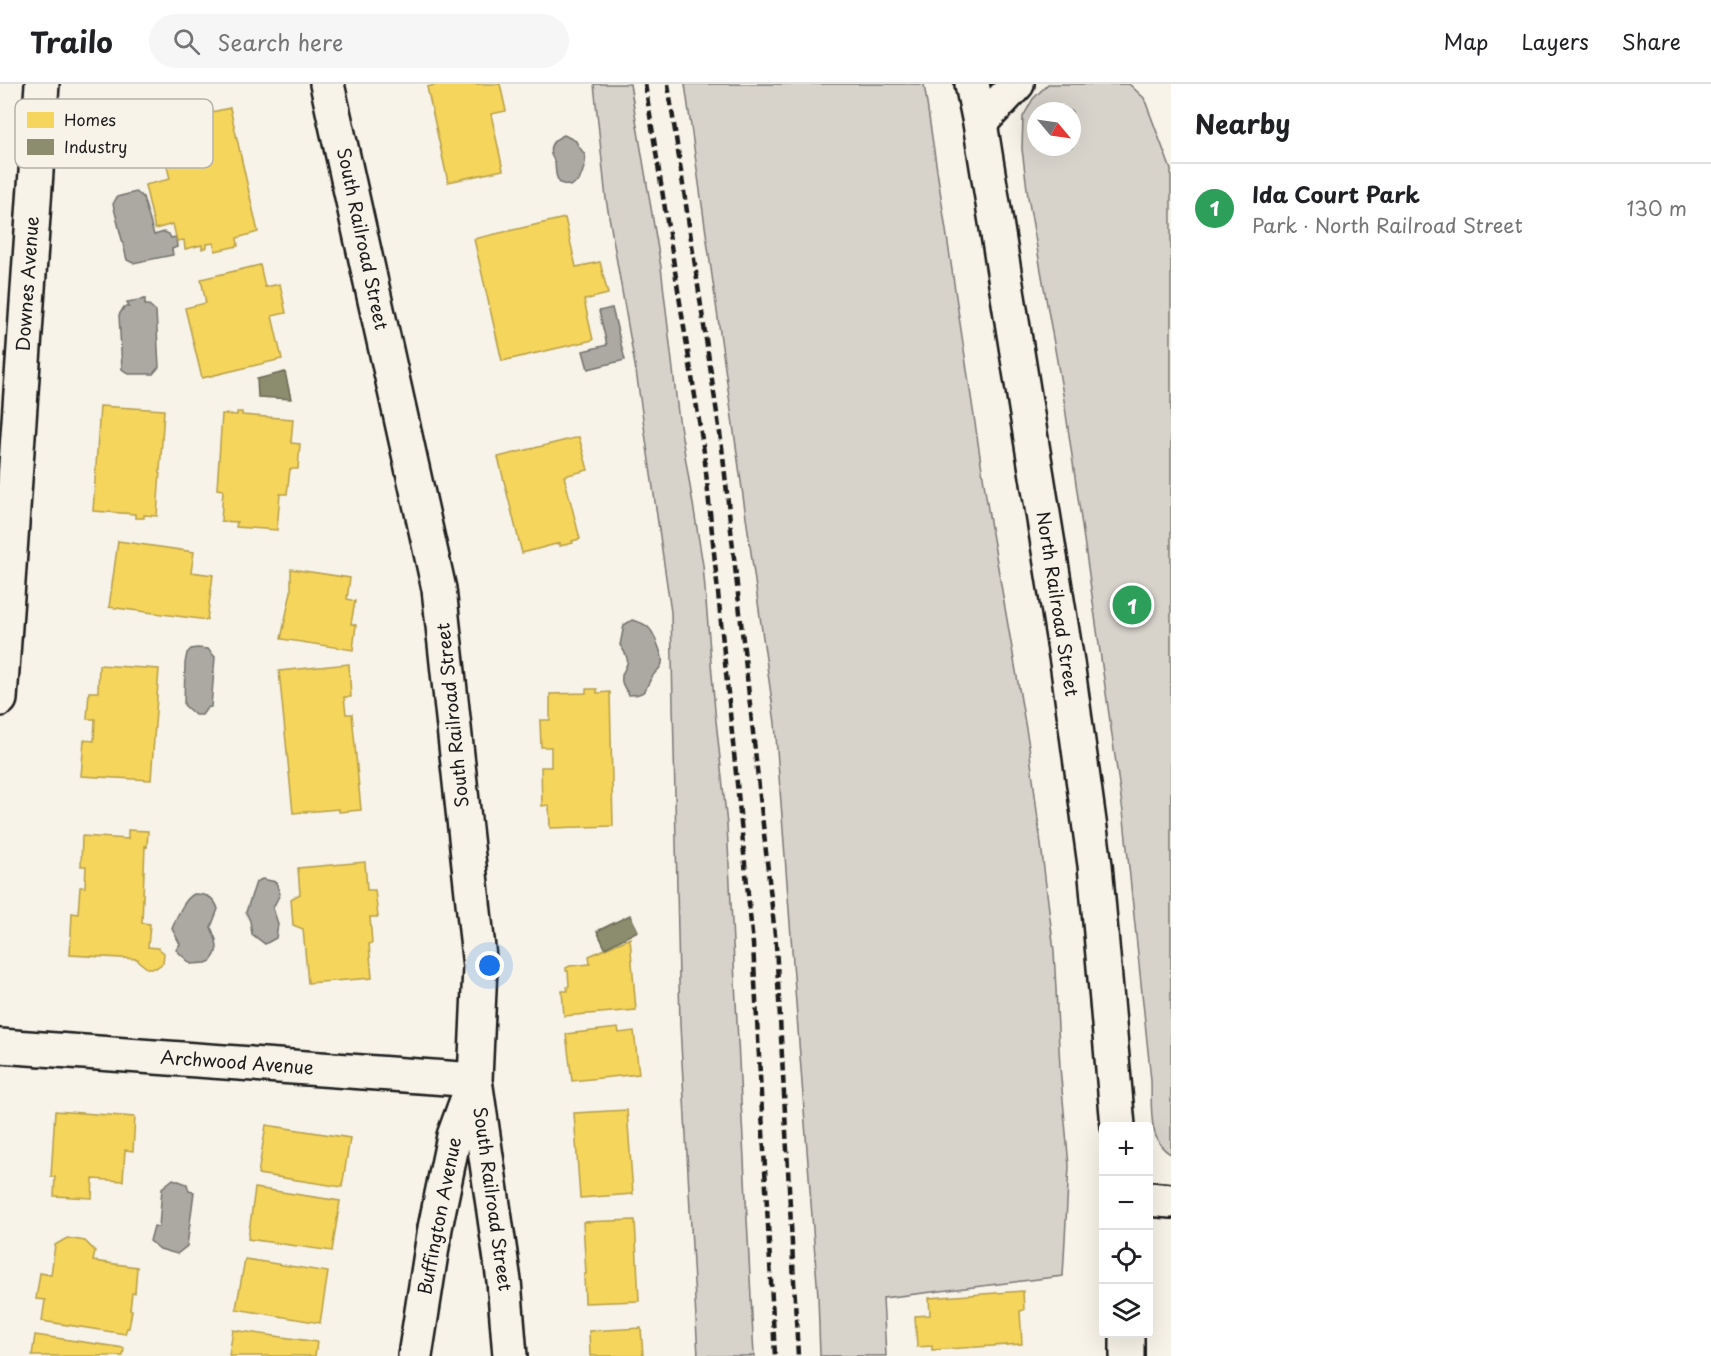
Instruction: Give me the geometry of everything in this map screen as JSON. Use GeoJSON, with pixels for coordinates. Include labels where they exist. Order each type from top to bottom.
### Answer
{"type":"FeatureCollection","features":[{"type":"Feature","properties":{"kind":"street","name":"Downes Avenue"},"geometry":{"type":"LineString","coordinates":[[41,99],[42,84]]}},
{"type":"Feature","properties":{"kind":"street","name":"South Railroad Street"},"geometry":{"type":"LineString","coordinates":[[327,84],[440,589],[480,968],[475,1080],[504,1281],[510,1356]]}},
{"type":"Feature","properties":{"kind":"street","name":"North Railroad Street"},"geometry":{"type":"LineString","coordinates":[[972,84],[1067,662],[1095,865],[1118,1122]]}},
{"type":"Feature","properties":{"kind":"street"},"geometry":{"type":"LineString","coordinates":[[980,123],[1017,84]]}},
{"type":"Feature","properties":{"kind":"street","name":"Downes Avenue"},"geometry":{"type":"LineString","coordinates":[[0,699],[36,168]]}},
{"type":"Feature","properties":{"kind":"street","name":"Archwood Avenue"},"geometry":{"type":"LineString","coordinates":[[0,1046],[475,1080]]}},
{"type":"Feature","properties":{"kind":"street","name":"Buffington Avenue"},"geometry":{"type":"LineString","coordinates":[[415,1356],[435,1228],[454,1136],[475,1080]]}},
{"type":"Feature","properties":{"kind":"street"},"geometry":{"type":"LineString","coordinates":[[1153,1199],[1171,1201]]}},
{"type":"Feature","properties":{"kind":"street"},"geometry":{"type":"LineString","coordinates":[[1127,1338],[1127,1356]]}},
{"type":"Feature","properties":{"kind":"shaded area"},"geometry":{"type":"Polygon","coordinates":[[[594,84],[630,84],[661,267],[678,413],[703,565],[727,825],[754,1356],[698,1356],[680,1025],[671,612],[636,371],[606,199],[594,84]]]}},
{"type":"Feature","properties":{"kind":"shaded area"},"geometry":{"type":"Polygon","coordinates":[[[685,84],[924,84],[989,516],[1029,746],[1054,951],[1060,1067],[1069,1166],[1063,1276],[883,1298],[886,1356],[820,1356],[818,1296],[775,723],[685,84]]]}},
{"type":"Feature","properties":{"kind":"shaded area"},"geometry":{"type":"Polygon","coordinates":[[[1048,84],[1129,84],[1144,98],[1171,170],[1171,1154],[1158,1141],[1152,1122],[1151,1080],[1124,819],[1064,400],[1028,197],[1022,149],[1023,117],[1027,110],[1027,156],[1081,156],[1081,102],[1031,102],[1048,84]]]}},
{"type":"Feature","properties":{"kind":"shaded area"},"geometry":{"type":"Polygon","coordinates":[[[564,135],[576,141],[585,155],[584,168],[579,181],[570,186],[558,180],[550,150],[554,142],[564,135]]]}},
{"type":"Feature","properties":{"kind":"shaded area"},"geometry":{"type":"Polygon","coordinates":[[[136,192],[143,197],[154,235],[164,232],[171,238],[176,237],[177,247],[172,249],[173,255],[133,263],[127,260],[113,204],[117,197],[136,192]]]}},
{"type":"Feature","properties":{"kind":"shaded area"},"geometry":{"type":"Polygon","coordinates":[[[145,299],[145,305],[149,305],[156,311],[159,367],[153,374],[129,374],[122,369],[119,315],[124,307],[129,307],[127,302],[145,299]]]}},
{"type":"Feature","properties":{"kind":"shaded area"},"geometry":{"type":"Polygon","coordinates":[[[612,308],[625,360],[588,369],[583,351],[607,345],[599,311],[612,308]]]}},
{"type":"Feature","properties":{"kind":"shaded area"},"geometry":{"type":"Polygon","coordinates":[[[632,620],[643,624],[653,633],[662,662],[642,693],[629,695],[622,682],[627,659],[620,645],[624,625],[632,620]]]}},
{"type":"Feature","properties":{"kind":"shaded area"},"geometry":{"type":"Polygon","coordinates":[[[197,648],[208,649],[215,657],[211,707],[207,708],[202,715],[195,715],[184,705],[187,653],[197,648]]]}},
{"type":"Feature","properties":{"kind":"shaded area"},"geometry":{"type":"Polygon","coordinates":[[[262,879],[276,882],[280,894],[273,908],[278,924],[276,938],[265,944],[252,934],[246,912],[256,882],[262,879]]]}},
{"type":"Feature","properties":{"kind":"shaded area"},"geometry":{"type":"Polygon","coordinates":[[[194,894],[209,897],[218,909],[211,927],[217,948],[211,961],[191,964],[176,950],[180,944],[172,929],[184,904],[194,894]]]}},
{"type":"Feature","properties":{"kind":"shaded area"},"geometry":{"type":"Polygon","coordinates":[[[173,1179],[187,1184],[189,1191],[194,1192],[187,1246],[177,1254],[160,1249],[150,1241],[154,1226],[159,1227],[162,1188],[173,1179]]]}},
{"type":"Feature","properties":{"kind":"building: Homes"},"geometry":{"type":"Polygon","coordinates":[[[439,84],[500,84],[506,111],[491,114],[503,170],[448,182],[427,87],[439,84]]]}},
{"type":"Feature","properties":{"kind":"building: Homes"},"geometry":{"type":"Polygon","coordinates":[[[230,108],[258,232],[237,238],[238,246],[215,251],[214,243],[207,244],[207,247],[202,249],[202,245],[185,249],[184,240],[177,241],[173,224],[155,229],[145,185],[170,179],[167,168],[213,168],[213,112],[230,108]]]}},
{"type":"Feature","properties":{"kind":"building: Homes"},"geometry":{"type":"Polygon","coordinates":[[[565,218],[576,267],[600,262],[608,294],[584,300],[593,340],[502,361],[474,239],[565,218]]]}},
{"type":"Feature","properties":{"kind":"building: Homes"},"geometry":{"type":"Polygon","coordinates":[[[260,265],[265,287],[280,284],[286,313],[272,316],[282,359],[202,378],[185,308],[206,303],[201,279],[260,265]]]}},
{"type":"Feature","properties":{"kind":"building: Homes"},"geometry":{"type":"Polygon","coordinates":[[[100,406],[164,410],[157,516],[144,515],[144,518],[135,518],[135,514],[93,511],[100,406]]]}},
{"type":"Feature","properties":{"kind":"building: Homes"},"geometry":{"type":"Polygon","coordinates":[[[237,412],[242,412],[242,415],[293,419],[291,443],[300,444],[298,469],[290,469],[287,494],[280,494],[277,530],[236,527],[237,522],[221,521],[223,490],[217,489],[222,414],[237,415],[237,412]]]}},
{"type":"Feature","properties":{"kind":"building: Homes"},"geometry":{"type":"Polygon","coordinates":[[[579,437],[588,470],[564,476],[580,539],[572,541],[573,543],[560,546],[560,543],[522,553],[498,457],[579,437]]]}},
{"type":"Feature","properties":{"kind":"building: Homes"},"geometry":{"type":"Polygon","coordinates":[[[118,541],[194,552],[191,572],[213,575],[207,620],[109,607],[118,541]]]}},
{"type":"Feature","properties":{"kind":"building: Homes"},"geometry":{"type":"Polygon","coordinates":[[[291,569],[350,578],[347,599],[355,601],[351,624],[356,625],[353,650],[281,639],[291,592],[291,569]]]}},
{"type":"Feature","properties":{"kind":"building: Homes"},"geometry":{"type":"Polygon","coordinates":[[[349,664],[351,697],[344,697],[346,714],[352,714],[361,810],[339,812],[339,809],[293,813],[279,671],[349,664]]]}},
{"type":"Feature","properties":{"kind":"building: Homes"},"geometry":{"type":"Polygon","coordinates":[[[99,665],[159,669],[151,780],[81,776],[84,740],[94,741],[95,719],[87,719],[89,692],[98,692],[99,665]]]}},
{"type":"Feature","properties":{"kind":"building: Homes"},"geometry":{"type":"Polygon","coordinates":[[[586,689],[597,689],[597,693],[610,692],[613,826],[550,828],[549,805],[542,806],[541,767],[551,767],[551,747],[541,747],[540,720],[550,720],[550,694],[586,693],[586,689]]]}},
{"type":"Feature","properties":{"kind":"building: Homes"},"geometry":{"type":"Polygon","coordinates":[[[128,830],[148,831],[147,847],[145,846],[142,923],[150,924],[148,947],[158,948],[164,953],[163,963],[156,968],[147,968],[138,959],[70,955],[72,913],[78,914],[80,887],[85,887],[86,866],[81,866],[82,836],[128,839],[128,830]]]}},
{"type":"Feature","properties":{"kind":"building: Homes"},"geometry":{"type":"Polygon","coordinates":[[[365,862],[367,890],[375,890],[378,917],[370,917],[372,943],[369,944],[372,978],[308,983],[303,929],[293,925],[291,899],[300,894],[298,868],[365,862]]]}},
{"type":"Feature","properties":{"kind":"building: Homes"},"geometry":{"type":"Polygon","coordinates":[[[630,938],[636,1010],[564,1016],[562,991],[568,991],[569,986],[566,968],[590,964],[589,956],[630,938]]]}},
{"type":"Feature","properties":{"kind":"building: Homes"},"geometry":{"type":"Polygon","coordinates":[[[618,1028],[619,1033],[634,1031],[639,1074],[572,1081],[566,1034],[618,1028]]]}},
{"type":"Feature","properties":{"kind":"building: Homes"},"geometry":{"type":"Polygon","coordinates":[[[627,1110],[633,1194],[580,1198],[574,1113],[627,1110]]]}},
{"type":"Feature","properties":{"kind":"building: Homes"},"geometry":{"type":"Polygon","coordinates":[[[55,1111],[135,1117],[133,1151],[125,1150],[123,1181],[93,1179],[92,1198],[54,1196],[55,1177],[51,1177],[55,1111]]]}},
{"type":"Feature","properties":{"kind":"building: Homes"},"geometry":{"type":"Polygon","coordinates":[[[266,1125],[350,1138],[342,1187],[258,1174],[266,1125]]]}},
{"type":"Feature","properties":{"kind":"building: Homes"},"geometry":{"type":"Polygon","coordinates":[[[255,1188],[340,1201],[332,1251],[248,1239],[255,1188]]]}},
{"type":"Feature","properties":{"kind":"building: Homes"},"geometry":{"type":"Polygon","coordinates":[[[635,1220],[639,1301],[585,1303],[583,1222],[635,1220]]]}},
{"type":"Feature","properties":{"kind":"building: Homes"},"geometry":{"type":"Polygon","coordinates":[[[67,1238],[85,1241],[95,1251],[93,1261],[137,1267],[129,1328],[125,1334],[42,1321],[45,1300],[36,1299],[40,1273],[51,1275],[55,1245],[67,1238]]]}},
{"type":"Feature","properties":{"kind":"building: Homes"},"geometry":{"type":"Polygon","coordinates":[[[245,1259],[328,1272],[320,1323],[236,1309],[245,1259]]]}},
{"type":"Feature","properties":{"kind":"building: Homes"},"geometry":{"type":"Polygon","coordinates":[[[1023,1291],[1024,1310],[1020,1311],[1022,1344],[932,1350],[932,1346],[917,1347],[915,1316],[930,1315],[929,1298],[1023,1291]]]}},
{"type":"Feature","properties":{"kind":"building: Homes"},"geometry":{"type":"Polygon","coordinates":[[[641,1328],[643,1356],[590,1356],[589,1331],[641,1328]]]}},
{"type":"Feature","properties":{"kind":"building: Homes"},"geometry":{"type":"Polygon","coordinates":[[[233,1330],[317,1342],[315,1356],[229,1356],[233,1330]]]}},
{"type":"Feature","properties":{"kind":"building: Homes"},"geometry":{"type":"Polygon","coordinates":[[[35,1335],[124,1348],[123,1356],[32,1356],[35,1335]]]}},
{"type":"Feature","properties":{"kind":"building: Industry"},"geometry":{"type":"Polygon","coordinates":[[[285,372],[291,399],[258,397],[257,379],[285,372]]]}},
{"type":"Feature","properties":{"kind":"building: Industry"},"geometry":{"type":"Polygon","coordinates":[[[630,915],[638,931],[605,948],[597,931],[630,915]]]}},
{"type":"Feature","properties":{"kind":"railway"},"geometry":{"type":"LineString","coordinates":[[645,84],[704,452],[753,944],[775,1356]]}},
{"type":"Feature","properties":{"kind":"railway"},"geometry":{"type":"LineString","coordinates":[[668,84],[722,447],[776,944],[798,1356]]}},
{"type":"Feature","properties":{"kind":"place","name":"Ida Court Park"},"geometry":{"type":"Point","coordinates":[1132,605]}}]}
